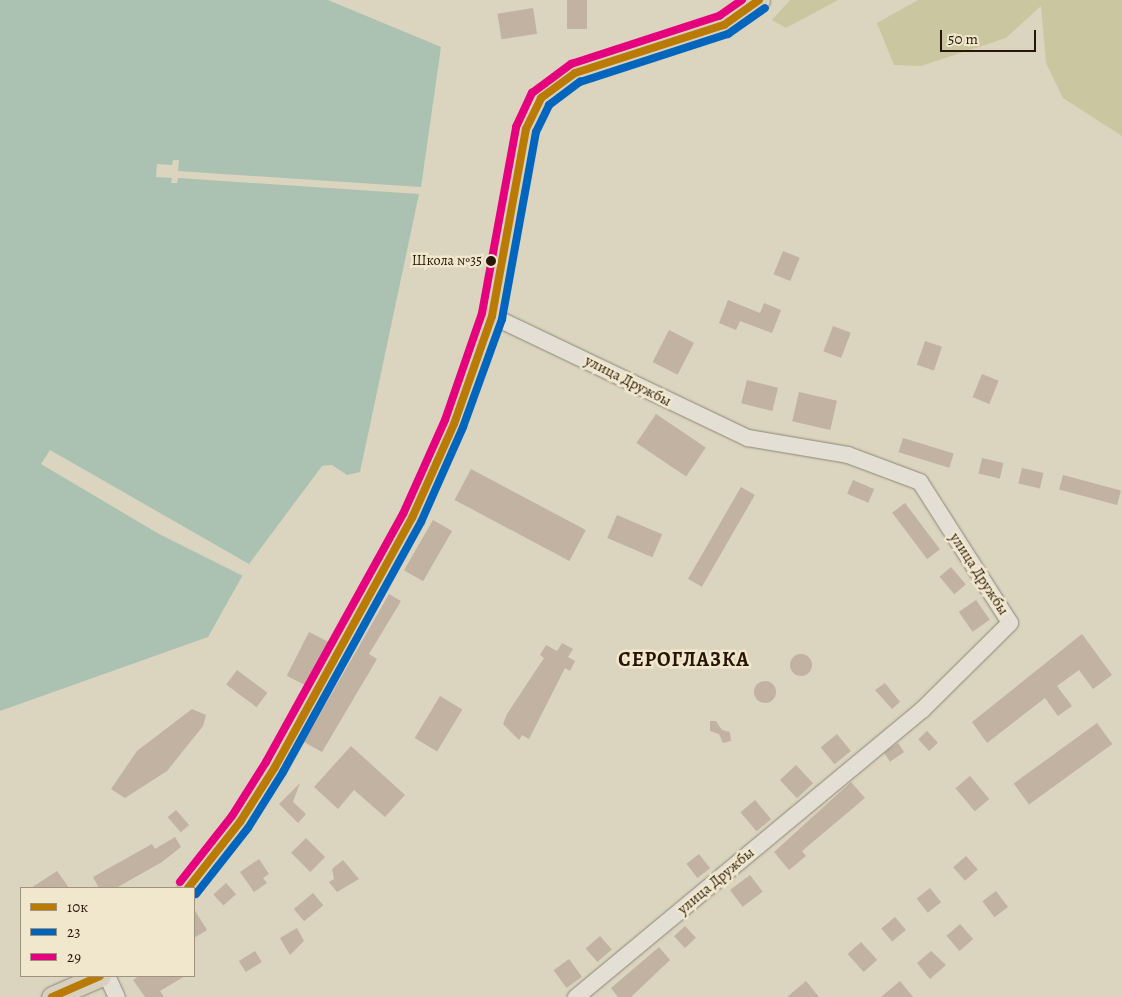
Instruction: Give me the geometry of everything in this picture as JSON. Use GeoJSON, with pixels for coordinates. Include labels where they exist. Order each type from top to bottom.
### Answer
{"type":"FeatureCollection","features":[{"type":"Feature","properties":{"kind":"main road"},"geometry":{"type":"LineString","coordinates":[[189,887],[271,773],[384,573],[454,424],[492,316],[524,139],[541,98],[575,72],[724,25],[759,0]]}},
{"type":"Feature","properties":{"kind":"main road"},"geometry":{"type":"LineString","coordinates":[[52,997],[98,977]]}},
{"type":"Feature","properties":{"kind":"street","name":"улица Дружбы"},"geometry":{"type":"LineString","coordinates":[[492,316],[748,438],[848,455],[920,482],[1010,622],[922,710],[576,997]]}},
{"type":"Feature","properties":{"kind":"street"},"geometry":{"type":"LineString","coordinates":[[107,977],[117,997]]}},
{"type":"Feature","properties":{"kind":"shaded area"},"geometry":{"type":"Polygon","coordinates":[[[0,0],[328,0],[441,47],[421,187],[178,171],[179,160],[173,160],[172,165],[157,164],[156,177],[172,178],[171,183],[177,183],[178,178],[419,194],[360,472],[347,475],[332,465],[322,466],[249,564],[208,637],[0,711],[0,0]]]}},
{"type":"Feature","properties":{"kind":"shaded area"},"geometry":{"type":"Polygon","coordinates":[[[790,0],[838,0],[786,28],[772,20],[790,0]]]}},
{"type":"Feature","properties":{"kind":"shaded area"},"geometry":{"type":"Polygon","coordinates":[[[918,0],[1122,0],[1122,136],[1063,98],[1046,63],[1041,6],[1006,38],[921,66],[894,65],[877,23],[918,0]]]}},
{"type":"Feature","properties":{"kind":"pier"},"geometry":{"type":"Polygon","coordinates":[[[50,450],[249,564],[243,576],[159,534],[41,464],[50,450]]]}},
{"type":"Feature","properties":{"kind":"pier"},"geometry":{"type":"Polygon","coordinates":[[[208,637],[210,639],[54,795],[52,793],[208,637]]]}},
{"type":"Feature","properties":{"kind":"building"},"geometry":{"type":"Polygon","coordinates":[[[567,0],[587,0],[587,29],[567,29],[567,0]]]}},
{"type":"Feature","properties":{"kind":"building"},"geometry":{"type":"Polygon","coordinates":[[[533,8],[537,34],[502,39],[497,14],[533,8]]]}},
{"type":"Feature","properties":{"kind":"building"},"geometry":{"type":"Polygon","coordinates":[[[783,251],[800,258],[790,281],[774,274],[783,251]]]}},
{"type":"Feature","properties":{"kind":"building"},"geometry":{"type":"Polygon","coordinates":[[[728,300],[760,313],[764,303],[781,310],[772,333],[740,321],[736,330],[719,323],[728,300]]]}},
{"type":"Feature","properties":{"kind":"building"},"geometry":{"type":"Polygon","coordinates":[[[833,326],[851,333],[841,358],[823,351],[833,326]]]}},
{"type":"Feature","properties":{"kind":"building"},"geometry":{"type":"Polygon","coordinates":[[[669,330],[694,343],[678,375],[653,362],[669,330]]]}},
{"type":"Feature","properties":{"kind":"building"},"geometry":{"type":"Polygon","coordinates":[[[925,341],[942,347],[934,370],[917,365],[925,341]]]}},
{"type":"Feature","properties":{"kind":"building"},"geometry":{"type":"Polygon","coordinates":[[[982,374],[999,381],[989,404],[973,397],[982,374]]]}},
{"type":"Feature","properties":{"kind":"building"},"geometry":{"type":"Polygon","coordinates":[[[747,380],[778,388],[772,411],[741,403],[747,380]]]}},
{"type":"Feature","properties":{"kind":"building"},"geometry":{"type":"Polygon","coordinates":[[[799,392],[837,401],[830,430],[792,421],[799,392]]]}},
{"type":"Feature","properties":{"kind":"building"},"geometry":{"type":"Polygon","coordinates":[[[656,414],[706,448],[686,477],[636,443],[656,414]]]}},
{"type":"Feature","properties":{"kind":"building"},"geometry":{"type":"Polygon","coordinates":[[[903,438],[954,453],[949,468],[899,452],[903,438]]]}},
{"type":"Feature","properties":{"kind":"building"},"geometry":{"type":"Polygon","coordinates":[[[982,458],[1003,463],[1000,479],[978,474],[982,458]]]}},
{"type":"Feature","properties":{"kind":"building"},"geometry":{"type":"Polygon","coordinates":[[[1022,468],[1043,473],[1040,489],[1018,484],[1022,468]]]}},
{"type":"Feature","properties":{"kind":"building"},"geometry":{"type":"Polygon","coordinates":[[[471,469],[586,530],[569,561],[455,500],[471,469]]]}},
{"type":"Feature","properties":{"kind":"building"},"geometry":{"type":"Polygon","coordinates":[[[1063,475],[1121,491],[1117,505],[1059,489],[1063,475]]]}},
{"type":"Feature","properties":{"kind":"building"},"geometry":{"type":"Polygon","coordinates":[[[853,480],[874,489],[868,503],[847,494],[853,480]]]}},
{"type":"Feature","properties":{"kind":"building"},"geometry":{"type":"Polygon","coordinates":[[[741,487],[755,495],[702,587],[688,579],[741,487]]]}},
{"type":"Feature","properties":{"kind":"building"},"geometry":{"type":"Polygon","coordinates":[[[905,503],[940,549],[927,559],[892,513],[905,503]]]}},
{"type":"Feature","properties":{"kind":"building"},"geometry":{"type":"Polygon","coordinates":[[[617,515],[662,534],[652,557],[607,538],[617,515]]]}},
{"type":"Feature","properties":{"kind":"building"},"geometry":{"type":"Polygon","coordinates":[[[433,520],[452,531],[423,581],[404,570],[433,520]]]}},
{"type":"Feature","properties":{"kind":"building"},"geometry":{"type":"Polygon","coordinates":[[[951,567],[966,585],[954,594],[940,577],[951,567]]]}},
{"type":"Feature","properties":{"kind":"building"},"geometry":{"type":"Polygon","coordinates":[[[389,594],[401,601],[369,654],[377,659],[322,752],[304,742],[389,594]]]}},
{"type":"Feature","properties":{"kind":"building"},"geometry":{"type":"Polygon","coordinates":[[[976,600],[990,620],[973,632],[959,612],[976,600]]]}},
{"type":"Feature","properties":{"kind":"building"},"geometry":{"type":"Polygon","coordinates":[[[309,632],[329,642],[306,686],[287,676],[309,632]]]}},
{"type":"Feature","properties":{"kind":"building"},"geometry":{"type":"Polygon","coordinates":[[[1082,634],[1112,675],[1093,689],[1079,670],[1057,686],[1072,706],[1058,716],[1045,698],[987,743],[972,722],[1082,634]]]}},
{"type":"Feature","properties":{"kind":"building"},"geometry":{"type":"Polygon","coordinates":[[[562,643],[573,649],[568,657],[575,661],[570,671],[565,668],[529,739],[522,735],[519,740],[503,724],[507,714],[544,658],[540,655],[546,645],[557,651],[562,643]]]}},
{"type":"Feature","properties":{"kind":"building"},"geometry":{"type":"Polygon","coordinates":[[[801,654],[809,657],[812,665],[809,673],[801,676],[793,673],[790,665],[793,657],[801,654]]]}},
{"type":"Feature","properties":{"kind":"building"},"geometry":{"type":"Polygon","coordinates":[[[237,670],[267,693],[257,707],[226,684],[237,670]]]}},
{"type":"Feature","properties":{"kind":"building"},"geometry":{"type":"Polygon","coordinates":[[[765,681],[773,684],[776,692],[773,700],[765,703],[757,700],[754,692],[757,684],[765,681]]]}},
{"type":"Feature","properties":{"kind":"building"},"geometry":{"type":"Polygon","coordinates":[[[885,683],[900,702],[892,709],[875,690],[885,683]]]}},
{"type":"Feature","properties":{"kind":"building"},"geometry":{"type":"Polygon","coordinates":[[[440,696],[462,709],[437,751],[415,738],[440,696]]]}},
{"type":"Feature","properties":{"kind":"building"},"geometry":{"type":"Polygon","coordinates":[[[192,709],[206,715],[203,726],[167,771],[125,798],[111,789],[137,751],[192,709]]]}},
{"type":"Feature","properties":{"kind":"building"},"geometry":{"type":"Polygon","coordinates":[[[710,721],[716,721],[722,730],[730,732],[731,741],[723,743],[719,734],[710,731],[710,721]]]}},
{"type":"Feature","properties":{"kind":"building"},"geometry":{"type":"Polygon","coordinates":[[[1097,723],[1112,744],[1029,805],[1014,784],[1097,723]]]}},
{"type":"Feature","properties":{"kind":"building"},"geometry":{"type":"Polygon","coordinates":[[[927,731],[938,743],[929,751],[918,739],[927,731]]]}},
{"type":"Feature","properties":{"kind":"building"},"geometry":{"type":"Polygon","coordinates":[[[837,734],[851,751],[835,764],[821,747],[837,734]]]}},
{"type":"Feature","properties":{"kind":"building"},"geometry":{"type":"Polygon","coordinates":[[[898,743],[904,752],[890,762],[884,753],[898,743]]]}},
{"type":"Feature","properties":{"kind":"building"},"geometry":{"type":"Polygon","coordinates":[[[351,746],[405,795],[385,817],[354,790],[338,809],[314,787],[351,746]]]}},
{"type":"Feature","properties":{"kind":"building"},"geometry":{"type":"Polygon","coordinates":[[[796,765],[813,783],[797,798],[780,780],[796,765]]]}},
{"type":"Feature","properties":{"kind":"building"},"geometry":{"type":"Polygon","coordinates":[[[970,776],[989,799],[975,811],[955,788],[970,776]]]}},
{"type":"Feature","properties":{"kind":"building"},"geometry":{"type":"Polygon","coordinates":[[[851,782],[865,798],[802,851],[806,856],[789,870],[774,852],[851,782]]]}},
{"type":"Feature","properties":{"kind":"building"},"geometry":{"type":"Polygon","coordinates":[[[300,783],[293,802],[306,814],[298,823],[279,804],[300,783]]]}},
{"type":"Feature","properties":{"kind":"building"},"geometry":{"type":"Polygon","coordinates":[[[755,800],[771,819],[757,831],[740,812],[755,800]]]}},
{"type":"Feature","properties":{"kind":"building"},"geometry":{"type":"Polygon","coordinates":[[[176,810],[189,825],[181,832],[168,817],[176,810]]]}},
{"type":"Feature","properties":{"kind":"building"},"geometry":{"type":"Polygon","coordinates":[[[175,837],[181,847],[162,862],[118,887],[98,887],[93,877],[152,844],[155,849],[175,837]]]}},
{"type":"Feature","properties":{"kind":"building"},"geometry":{"type":"Polygon","coordinates":[[[306,838],[325,857],[310,872],[291,853],[306,838]]]}},
{"type":"Feature","properties":{"kind":"building"},"geometry":{"type":"Polygon","coordinates":[[[699,854],[710,868],[697,878],[686,864],[699,854]]]}},
{"type":"Feature","properties":{"kind":"building"},"geometry":{"type":"Polygon","coordinates":[[[966,856],[978,870],[965,881],[953,867],[966,856]]]}},
{"type":"Feature","properties":{"kind":"building"},"geometry":{"type":"Polygon","coordinates":[[[259,859],[269,874],[263,878],[267,883],[254,892],[240,872],[259,859]]]}},
{"type":"Feature","properties":{"kind":"building"},"geometry":{"type":"Polygon","coordinates":[[[343,860],[359,879],[337,892],[329,882],[334,879],[332,869],[343,860]]]}},
{"type":"Feature","properties":{"kind":"building"},"geometry":{"type":"Polygon","coordinates":[[[57,871],[68,887],[33,887],[57,871]]]}},
{"type":"Feature","properties":{"kind":"building"},"geometry":{"type":"Polygon","coordinates":[[[750,875],[763,892],[743,907],[730,890],[750,875]]]}},
{"type":"Feature","properties":{"kind":"building"},"geometry":{"type":"Polygon","coordinates":[[[226,883],[236,894],[223,906],[213,894],[226,883]]]}},
{"type":"Feature","properties":{"kind":"building"},"geometry":{"type":"Polygon","coordinates":[[[930,888],[941,902],[928,913],[917,898],[930,888]]]}},
{"type":"Feature","properties":{"kind":"building"},"geometry":{"type":"Polygon","coordinates":[[[996,891],[1008,907],[994,917],[982,901],[996,891]]]}},
{"type":"Feature","properties":{"kind":"building"},"geometry":{"type":"Polygon","coordinates":[[[313,893],[323,905],[304,921],[294,909],[313,893]]]}},
{"type":"Feature","properties":{"kind":"building"},"geometry":{"type":"Polygon","coordinates":[[[195,911],[207,930],[195,937],[195,911]]]}},
{"type":"Feature","properties":{"kind":"building"},"geometry":{"type":"Polygon","coordinates":[[[895,917],[906,930],[892,942],[881,929],[895,917]]]}},
{"type":"Feature","properties":{"kind":"building"},"geometry":{"type":"Polygon","coordinates":[[[960,924],[973,939],[960,951],[946,936],[960,924]]]}},
{"type":"Feature","properties":{"kind":"building"},"geometry":{"type":"Polygon","coordinates":[[[685,926],[696,938],[685,948],[674,936],[685,926]]]}},
{"type":"Feature","properties":{"kind":"building"},"geometry":{"type":"Polygon","coordinates":[[[297,928],[304,941],[290,955],[280,938],[297,928]]]}},
{"type":"Feature","properties":{"kind":"building"},"geometry":{"type":"Polygon","coordinates":[[[600,936],[612,950],[597,962],[586,948],[600,936]]]}},
{"type":"Feature","properties":{"kind":"building"},"geometry":{"type":"Polygon","coordinates":[[[861,942],[877,960],[864,972],[848,954],[861,942]]]}},
{"type":"Feature","properties":{"kind":"building"},"geometry":{"type":"Polygon","coordinates":[[[659,947],[670,960],[631,997],[618,997],[611,988],[659,947]]]}},
{"type":"Feature","properties":{"kind":"building"},"geometry":{"type":"Polygon","coordinates":[[[255,951],[262,962],[246,972],[239,961],[255,951]]]}},
{"type":"Feature","properties":{"kind":"building"},"geometry":{"type":"Polygon","coordinates":[[[931,951],[946,965],[930,979],[917,963],[931,951]]]}},
{"type":"Feature","properties":{"kind":"building"},"geometry":{"type":"Polygon","coordinates":[[[569,959],[582,977],[567,988],[554,970],[569,959]]]}},
{"type":"Feature","properties":{"kind":"building"},"geometry":{"type":"Polygon","coordinates":[[[138,977],[183,977],[160,991],[164,997],[145,997],[133,980],[138,977]]]}},
{"type":"Feature","properties":{"kind":"building"},"geometry":{"type":"Polygon","coordinates":[[[806,981],[819,997],[787,997],[806,981]]]}},
{"type":"Feature","properties":{"kind":"building"},"geometry":{"type":"Polygon","coordinates":[[[900,981],[913,997],[881,997],[900,981]]]}},
{"type":"Feature","properties":{"kind":"transit line","name":"29"},"geometry":{"type":"LineString","coordinates":[[180,882],[232,816],[266,762],[403,514],[445,420],[482,313],[516,127],[532,93],[571,64],[719,16],[742,0]]}},
{"type":"Feature","properties":{"kind":"transit line","name":"10к"},"geometry":{"type":"LineString","coordinates":[[189,887],[240,822],[275,767],[412,518],[454,424],[492,316],[526,129],[541,98],[575,73],[724,25],[759,0]]}},
{"type":"Feature","properties":{"kind":"transit line","name":"23"},"geometry":{"type":"LineString","coordinates":[[196,894],[248,828],[283,772],[421,522],[463,427],[502,319],[536,132],[549,105],[580,82],[728,34],[765,8]]}},
{"type":"Feature","properties":{"kind":"transit line","name":"10к"},"geometry":{"type":"LineString","coordinates":[[52,997],[98,977]]}},
{"type":"Feature","properties":{"kind":"place","name":"Школа №35"},"geometry":{"type":"Point","coordinates":[491,261]}},
{"type":"Feature","properties":{"kind":"district","name":"СЕРОГЛАЗКА"},"geometry":{"type":"Point","coordinates":[684,659]}}]}
